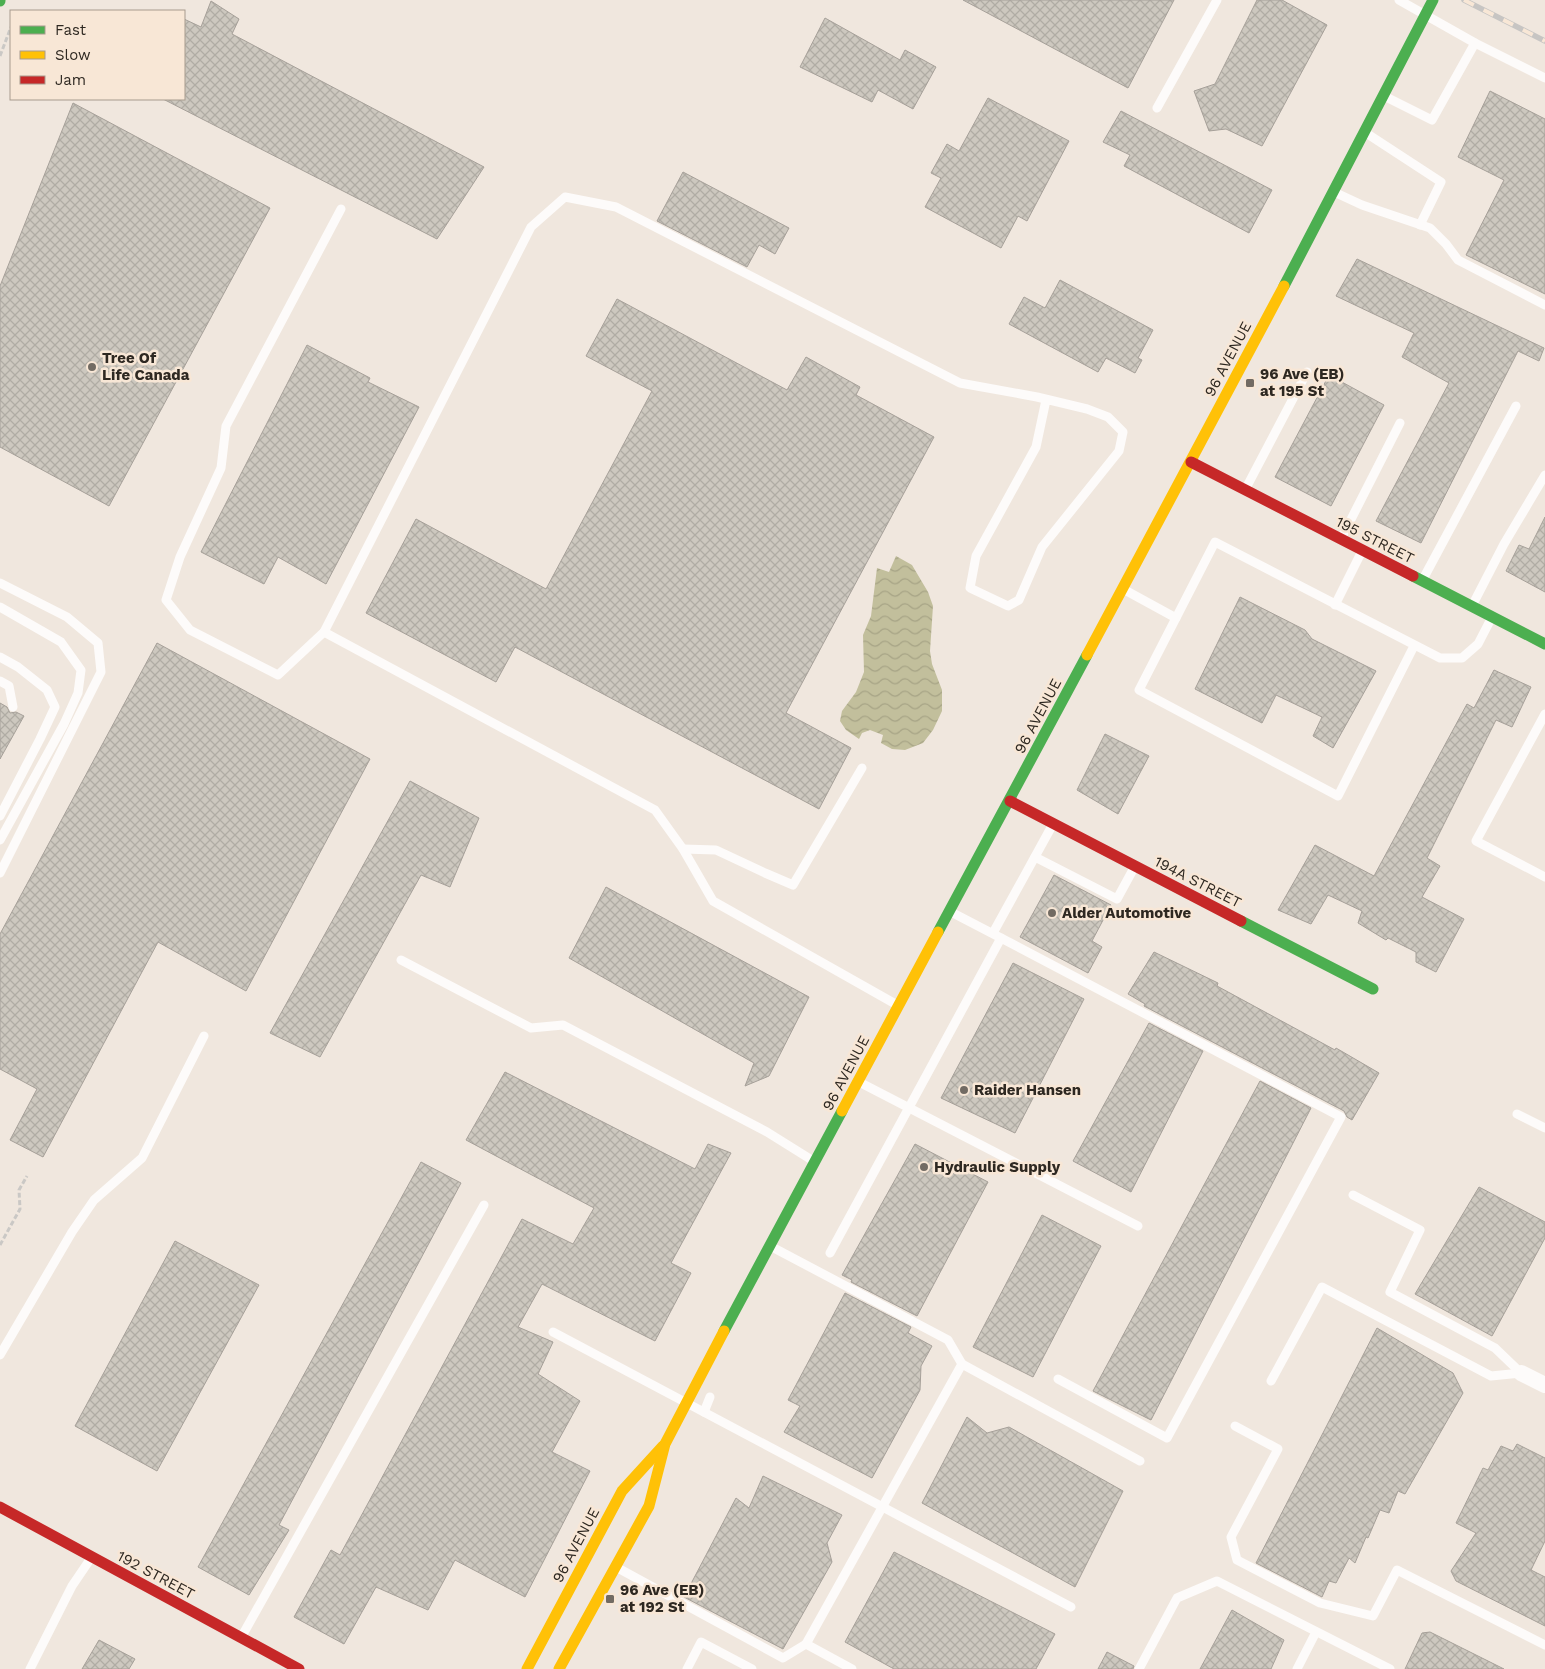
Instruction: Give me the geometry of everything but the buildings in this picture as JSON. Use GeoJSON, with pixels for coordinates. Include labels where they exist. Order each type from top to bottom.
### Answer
{"type":"FeatureCollection","features":[{"type":"Feature","properties":{"kind":"main road","name":"96 AVENUE"},"geometry":{"type":"LineString","coordinates":[[564,1666],[649,1506],[665,1444],[686,1402],[1191,462],[1433,0]]}},
{"type":"Feature","properties":{"kind":"main road","name":"195 STREET"},"geometry":{"type":"LineString","coordinates":[[1191,462],[1545,644]]}},
{"type":"Feature","properties":{"kind":"main road","name":"194A STREET"},"geometry":{"type":"LineString","coordinates":[[1010,801],[1373,989]]}},
{"type":"Feature","properties":{"kind":"main road","name":"96 AVENUE"},"geometry":{"type":"LineString","coordinates":[[527,1669],[622,1490],[665,1444]]}},
{"type":"Feature","properties":{"kind":"main road","name":"192 STREET"},"geometry":{"type":"LineString","coordinates":[[0,1507],[299,1669]]}},
{"type":"Feature","properties":{"kind":"street"},"geometry":{"type":"LineString","coordinates":[[1521,1373],[1545,1385]]}},
{"type":"Feature","properties":{"kind":"lane"},"geometry":{"type":"LineString","coordinates":[[1157,108],[1217,0]]}},
{"type":"Feature","properties":{"kind":"lane"},"geometry":{"type":"LineString","coordinates":[[1400,0],[1475,43],[1545,78]]}},
{"type":"Feature","properties":{"kind":"lane"},"geometry":{"type":"LineString","coordinates":[[1384,96],[1432,120],[1475,43]]}},
{"type":"Feature","properties":{"kind":"lane"},"geometry":{"type":"LineString","coordinates":[[1365,132],[1441,182],[1420,225]]}},
{"type":"Feature","properties":{"kind":"lane"},"geometry":{"type":"LineString","coordinates":[[1333,192],[1362,205],[1430,228],[1446,244],[1458,260],[1545,305]]}},
{"type":"Feature","properties":{"kind":"lane"},"geometry":{"type":"LineString","coordinates":[[341,209],[226,426],[221,468],[180,557],[166,600],[190,630],[278,675],[324,632],[531,227],[565,197],[616,206],[960,383],[1046,400],[1087,409],[1108,417],[1123,432],[1119,452],[1042,547],[1019,600],[1008,606],[970,588],[976,556],[1036,447],[1046,400]]}},
{"type":"Feature","properties":{"kind":"lane"},"geometry":{"type":"LineString","coordinates":[[1245,490],[1307,372]]}},
{"type":"Feature","properties":{"kind":"lane"},"geometry":{"type":"LineString","coordinates":[[1422,581],[1516,406]]}},
{"type":"Feature","properties":{"kind":"lane"},"geometry":{"type":"LineString","coordinates":[[1341,539],[1400,423]]}},
{"type":"Feature","properties":{"kind":"lane"},"geometry":{"type":"LineString","coordinates":[[1472,606],[1504,544],[1545,475]]}},
{"type":"Feature","properties":{"kind":"lane"},"geometry":{"type":"LineString","coordinates":[[1414,646],[1338,796],[1139,690],[1215,542],[1440,658],[1462,658],[1478,644],[1492,617]]}},
{"type":"Feature","properties":{"kind":"lane"},"geometry":{"type":"LineString","coordinates":[[1336,605],[1363,550]]}},
{"type":"Feature","properties":{"kind":"lane"},"geometry":{"type":"LineString","coordinates":[[0,583],[67,617],[98,643],[101,672],[0,873]]}},
{"type":"Feature","properties":{"kind":"lane"},"geometry":{"type":"LineString","coordinates":[[1123,589],[1176,618]]}},
{"type":"Feature","properties":{"kind":"lane"},"geometry":{"type":"LineString","coordinates":[[0,607],[61,642],[82,670],[78,693],[64,724],[0,840]]}},
{"type":"Feature","properties":{"kind":"lane"},"geometry":{"type":"LineString","coordinates":[[324,632],[655,810],[683,849],[712,902],[899,1006]]}},
{"type":"Feature","properties":{"kind":"lane"},"geometry":{"type":"LineString","coordinates":[[0,657],[18,667],[47,690],[55,707],[0,816]]}},
{"type":"Feature","properties":{"kind":"lane"},"geometry":{"type":"LineString","coordinates":[[0,681],[9,686],[14,707]]}},
{"type":"Feature","properties":{"kind":"lane"},"geometry":{"type":"LineString","coordinates":[[1545,714],[1476,841],[1545,877]]}},
{"type":"Feature","properties":{"kind":"lane"},"geometry":{"type":"LineString","coordinates":[[683,849],[716,850],[765,874],[793,884],[862,768]]}},
{"type":"Feature","properties":{"kind":"lane"},"geometry":{"type":"LineString","coordinates":[[993,933],[1053,824]]}},
{"type":"Feature","properties":{"kind":"lane"},"geometry":{"type":"LineString","coordinates":[[1035,857],[1117,899],[1135,866]]}},
{"type":"Feature","properties":{"kind":"lane"},"geometry":{"type":"LineString","coordinates":[[950,912],[1341,1118],[1167,1438],[1058,1379]]}},
{"type":"Feature","properties":{"kind":"lane"},"geometry":{"type":"LineString","coordinates":[[830,1253],[1001,938]]}},
{"type":"Feature","properties":{"kind":"lane"},"geometry":{"type":"LineString","coordinates":[[400,960],[531,1028],[563,1025],[767,1132],[815,1162]]}},
{"type":"Feature","properties":{"kind":"lane"},"geometry":{"type":"LineString","coordinates":[[0,1355],[72,1232],[94,1200],[142,1158],[204,1036]]}},
{"type":"Feature","properties":{"kind":"lane"},"geometry":{"type":"LineString","coordinates":[[858,1082],[1138,1226]]}},
{"type":"Feature","properties":{"kind":"lane"},"geometry":{"type":"LineString","coordinates":[[1517,1114],[1545,1128]]}},
{"type":"Feature","properties":{"kind":"lane"},"geometry":{"type":"LineString","coordinates":[[1353,1194],[1420,1230],[1390,1292],[1495,1348],[1521,1373]]}},
{"type":"Feature","properties":{"kind":"lane"},"geometry":{"type":"LineString","coordinates":[[240,1638],[484,1205]]}},
{"type":"Feature","properties":{"kind":"lane"},"geometry":{"type":"LineString","coordinates":[[769,1246],[948,1340],[962,1364],[1140,1461]]}},
{"type":"Feature","properties":{"kind":"lane"},"geometry":{"type":"LineString","coordinates":[[1271,1381],[1322,1287],[1490,1376],[1521,1373]]}},
{"type":"Feature","properties":{"kind":"lane"},"geometry":{"type":"LineString","coordinates":[[553,1332],[1071,1607]]}},
{"type":"Feature","properties":{"kind":"lane"},"geometry":{"type":"LineString","coordinates":[[616,1566],[783,1658],[806,1644],[962,1364]]}},
{"type":"Feature","properties":{"kind":"lane"},"geometry":{"type":"LineString","coordinates":[[704,1412],[710,1396]]}},
{"type":"Feature","properties":{"kind":"lane"},"geometry":{"type":"LineString","coordinates":[[1235,1426],[1278,1449],[1231,1537],[1237,1560],[1320,1604],[1373,1616],[1397,1570],[1545,1645]]}},
{"type":"Feature","properties":{"kind":"lane"},"geometry":{"type":"LineString","coordinates":[[30,1669],[72,1586],[91,1557]]}},
{"type":"Feature","properties":{"kind":"lane"},"geometry":{"type":"LineString","coordinates":[[1139,1669],[1177,1598],[1217,1582],[1390,1669]]}},
{"type":"Feature","properties":{"kind":"lane"},"geometry":{"type":"LineString","coordinates":[[1297,1669],[1316,1632]]}},
{"type":"Feature","properties":{"kind":"lane"},"geometry":{"type":"LineString","coordinates":[[687,1669],[701,1642],[752,1669]]}},
{"type":"Feature","properties":{"kind":"lane"},"geometry":{"type":"LineString","coordinates":[[806,1644],[852,1669]]}},
{"type":"Feature","properties":{"kind":"path"},"geometry":{"type":"LineString","coordinates":[[0,56],[10,30]]}},
{"type":"Feature","properties":{"kind":"path"},"geometry":{"type":"LineString","coordinates":[[0,1245],[20,1209],[19,1190],[28,1176]]}},
{"type":"Feature","properties":{"kind":"water"},"geometry":{"type":"Polygon","coordinates":[[[896,556],[912,565],[928,592],[933,606],[930,651],[932,664],[942,690],[942,711],[933,730],[923,743],[905,750],[892,749],[881,743],[883,735],[870,730],[862,733],[859,739],[846,730],[840,721],[842,711],[856,692],[864,672],[863,635],[871,616],[877,568],[889,572],[896,556]]]}},
{"type":"Feature","properties":{"kind":"railway"},"geometry":{"type":"LineString","coordinates":[[1464,0],[1545,41]]}},
{"type":"Feature","properties":{"kind":"traffic: fast"},"geometry":{"type":"LineString","coordinates":[[1284,286],[1433,0]]}},
{"type":"Feature","properties":{"kind":"traffic: fast"},"geometry":{"type":"LineString","coordinates":[[1413,576],[1545,644]]}},
{"type":"Feature","properties":{"kind":"traffic: fast"},"geometry":{"type":"LineString","coordinates":[[938,932],[1087,655]]}},
{"type":"Feature","properties":{"kind":"traffic: fast"},"geometry":{"type":"LineString","coordinates":[[1241,921],[1373,989]]}},
{"type":"Feature","properties":{"kind":"traffic: fast"},"geometry":{"type":"LineString","coordinates":[[724,1331],[842,1111]]}},
{"type":"Feature","properties":{"kind":"traffic: slow"},"geometry":{"type":"LineString","coordinates":[[1087,655],[1284,286]]}},
{"type":"Feature","properties":{"kind":"traffic: slow"},"geometry":{"type":"LineString","coordinates":[[842,1111],[938,932]]}},
{"type":"Feature","properties":{"kind":"traffic: slow"},"geometry":{"type":"LineString","coordinates":[[559,1669],[649,1506],[665,1444],[724,1331]]}},
{"type":"Feature","properties":{"kind":"traffic: slow"},"geometry":{"type":"LineString","coordinates":[[527,1669],[622,1491],[663,1446]]}},
{"type":"Feature","properties":{"kind":"traffic: jam"},"geometry":{"type":"LineString","coordinates":[[1191,462],[1413,576]]}},
{"type":"Feature","properties":{"kind":"traffic: jam"},"geometry":{"type":"LineString","coordinates":[[1010,801],[1241,921]]}},
{"type":"Feature","properties":{"kind":"traffic: jam"},"geometry":{"type":"LineString","coordinates":[[0,1507],[299,1669]]}},
{"type":"Feature","properties":{"kind":"place","name":"Tree Of Life Canada"},"geometry":{"type":"Point","coordinates":[92,367]}},
{"type":"Feature","properties":{"kind":"place","name":"96 Ave (EB) at 195 St"},"geometry":{"type":"Point","coordinates":[1250,383]}},
{"type":"Feature","properties":{"kind":"place","name":"Alder Automotive"},"geometry":{"type":"Point","coordinates":[1052,913]}},
{"type":"Feature","properties":{"kind":"place","name":"Raider Hansen"},"geometry":{"type":"Point","coordinates":[964,1090]}},
{"type":"Feature","properties":{"kind":"place","name":"Hydraulic Supply"},"geometry":{"type":"Point","coordinates":[924,1167]}},
{"type":"Feature","properties":{"kind":"place","name":"96 Ave (EB) at 192 St"},"geometry":{"type":"Point","coordinates":[610,1599]}}]}
